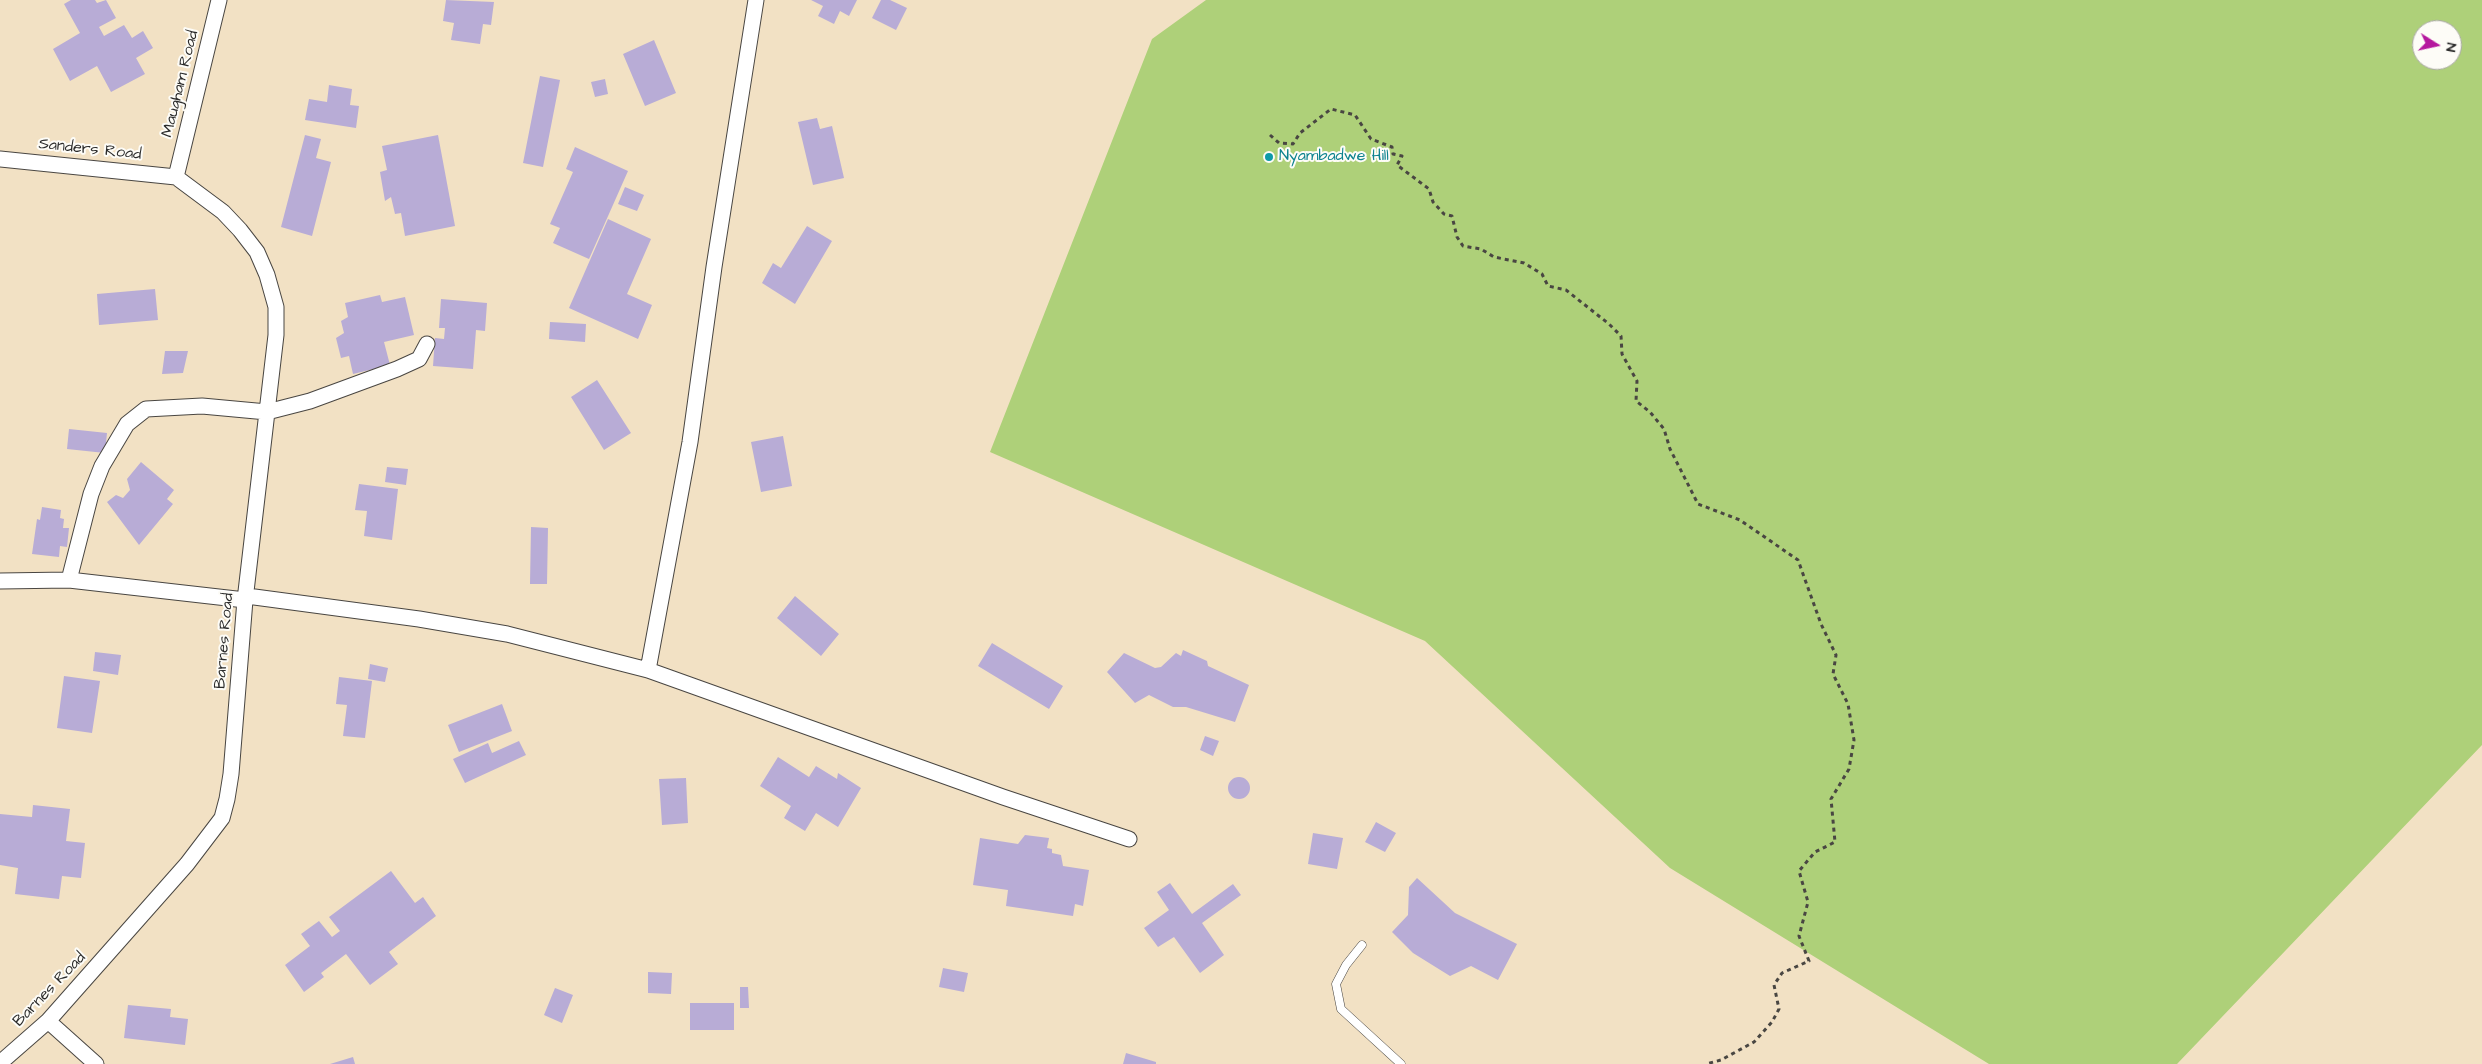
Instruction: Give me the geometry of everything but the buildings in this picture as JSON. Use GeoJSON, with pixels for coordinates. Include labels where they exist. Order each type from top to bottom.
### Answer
{"type":"FeatureCollection","features":[{"type":"Feature","properties":{"kind":"street","name":"Maugham Road"},"geometry":{"type":"LineString","coordinates":[[176,177],[219,0]]}},
{"type":"Feature","properties":{"kind":"street"},"geometry":{"type":"LineString","coordinates":[[648,670],[690,442],[724,198],[756,0]]}},
{"type":"Feature","properties":{"kind":"street","name":"Sanders Road"},"geometry":{"type":"LineString","coordinates":[[0,159],[176,177]]}},
{"type":"Feature","properties":{"kind":"street","name":"Barnes Road"},"geometry":{"type":"LineString","coordinates":[[0,1063],[48,1021],[187,864],[222,818],[231,774],[246,598],[267,412],[276,307],[267,275],[257,252],[223,212],[176,177]]}},
{"type":"Feature","properties":{"kind":"street"},"geometry":{"type":"LineString","coordinates":[[69,580],[91,494],[102,466],[127,424],[136,415],[146,409],[158,407],[202,406],[267,412],[310,401],[397,369],[419,359],[427,344]]}},
{"type":"Feature","properties":{"kind":"street"},"geometry":{"type":"LineString","coordinates":[[0,581],[69,580],[246,598],[419,619],[507,634],[648,670],[1002,797],[1129,839]]}},
{"type":"Feature","properties":{"kind":"street"},"geometry":{"type":"LineString","coordinates":[[48,1021],[96,1064]]}},
{"type":"Feature","properties":{"kind":"lane"},"geometry":{"type":"LineString","coordinates":[[1362,945],[1346,965],[1336,984],[1341,1009],[1401,1064]]}},
{"type":"Feature","properties":{"kind":"path"},"geometry":{"type":"LineString","coordinates":[[1270,135],[1279,142],[1293,144],[1300,133],[1330,109],[1355,115],[1371,139],[1392,147],[1393,154],[1402,156],[1397,165],[1429,189],[1433,202],[1444,214],[1452,216],[1457,237],[1463,246],[1481,249],[1494,257],[1524,263],[1542,274],[1548,286],[1566,290],[1610,324],[1621,336],[1622,354],[1637,381],[1636,401],[1650,412],[1664,429],[1670,449],[1698,504],[1740,520],[1798,560],[1821,624],[1836,655],[1834,674],[1848,704],[1854,740],[1849,769],[1831,799],[1835,842],[1815,852],[1799,871],[1808,902],[1799,936],[1809,961],[1782,973],[1774,985],[1779,1009],[1772,1022],[1754,1042],[1721,1060],[1706,1064]]}},
{"type":"Feature","properties":{"kind":"green space"},"geometry":{"type":"Polygon","coordinates":[[[1206,0],[2482,0],[2482,745],[2177,1064],[1989,1064],[1670,868],[1425,641],[990,452],[1152,39],[1206,0]]]}},
{"type":"Feature","properties":{"kind":"place","name":"Nyambadwe Hill"},"geometry":{"type":"Point","coordinates":[1269,157]}}]}
